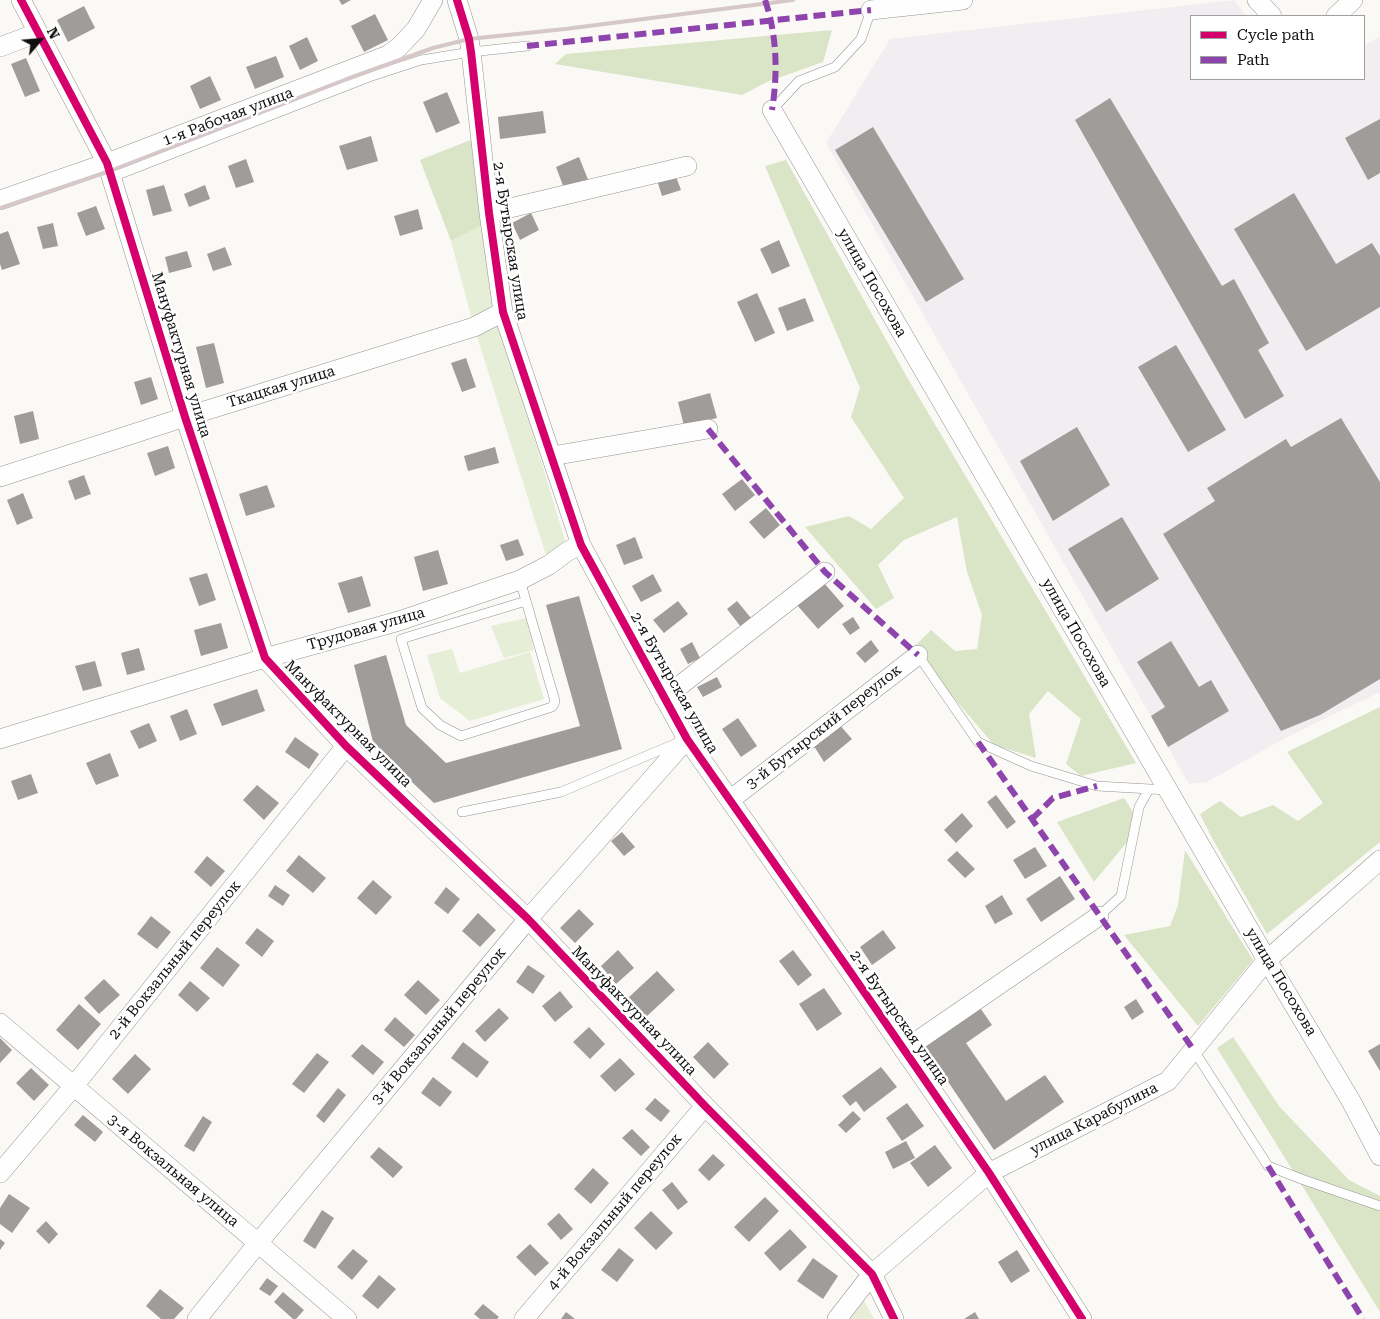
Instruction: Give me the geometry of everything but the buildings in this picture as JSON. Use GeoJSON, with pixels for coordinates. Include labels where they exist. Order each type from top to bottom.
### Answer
{"type":"FeatureCollection","features":[{"type":"Feature","properties":{"kind":"street","name":"Мануфактурная улица"},"geometry":{"type":"LineString","coordinates":[[21,0],[110,170],[185,417],[265,658],[346,746],[528,919],[705,1106],[872,1274],[894,1319]]}},
{"type":"Feature","properties":{"kind":"street","name":"1-я Рабочая улица"},"geometry":{"type":"LineString","coordinates":[[0,200],[110,170],[388,55],[399,48],[416,29],[433,0]]}},
{"type":"Feature","properties":{"kind":"street","name":"2-я Бутырская улица"},"geometry":{"type":"LineString","coordinates":[[457,0],[471,52],[489,213],[504,312],[581,545],[687,739],[989,1173],[1082,1319]]}},
{"type":"Feature","properties":{"kind":"street"},"geometry":{"type":"LineString","coordinates":[[871,10],[963,0]]}},
{"type":"Feature","properties":{"kind":"street"},"geometry":{"type":"LineString","coordinates":[[1257,0],[1271,15]]}},
{"type":"Feature","properties":{"kind":"street"},"geometry":{"type":"LineString","coordinates":[[1337,15],[1353,0]]}},
{"type":"Feature","properties":{"kind":"street"},"geometry":{"type":"LineString","coordinates":[[0,47],[37,33]]}},
{"type":"Feature","properties":{"kind":"street","name":"улица Посохова"},"geometry":{"type":"LineString","coordinates":[[772,110],[1159,789],[1267,960],[1379,1151]]}},
{"type":"Feature","properties":{"kind":"street"},"geometry":{"type":"LineString","coordinates":[[489,213],[687,166]]}},
{"type":"Feature","properties":{"kind":"street","name":"Ткацкая улица"},"geometry":{"type":"LineString","coordinates":[[0,477],[474,327],[504,312]]}},
{"type":"Feature","properties":{"kind":"street"},"geometry":{"type":"LineString","coordinates":[[552,456],[708,429]]}},
{"type":"Feature","properties":{"kind":"street","name":"Трудовая улица"},"geometry":{"type":"LineString","coordinates":[[0,739],[265,658],[399,621],[520,580],[581,545]]}},
{"type":"Feature","properties":{"kind":"street"},"geometry":{"type":"LineString","coordinates":[[664,698],[825,572]]}},
{"type":"Feature","properties":{"kind":"street","name":"3-й Бутырский переулок"},"geometry":{"type":"LineString","coordinates":[[730,800],[918,655]]}},
{"type":"Feature","properties":{"kind":"street","name":"3-й Вокзальный переулок"},"geometry":{"type":"LineString","coordinates":[[197,1319],[528,919],[687,739]]}},
{"type":"Feature","properties":{"kind":"street","name":"2-й Вокзальный переулок"},"geometry":{"type":"LineString","coordinates":[[0,1173],[73,1087],[346,746]]}},
{"type":"Feature","properties":{"kind":"street","name":"улица Карабулина"},"geometry":{"type":"LineString","coordinates":[[837,1319],[872,1274],[989,1173],[1168,1081],[1267,960],[1376,866]]}},
{"type":"Feature","properties":{"kind":"street"},"geometry":{"type":"LineString","coordinates":[[904,1050],[1099,916]]}},
{"type":"Feature","properties":{"kind":"street","name":"3-я Вокзальная улица"},"geometry":{"type":"LineString","coordinates":[[0,1023],[347,1319]]}},
{"type":"Feature","properties":{"kind":"street","name":"4-й Вокзальный переулок"},"geometry":{"type":"LineString","coordinates":[[524,1319],[705,1106]]}},
{"type":"Feature","properties":{"kind":"lane"},"geometry":{"type":"LineString","coordinates":[[772,110],[799,81],[835,67],[861,39],[871,10]]}},
{"type":"Feature","properties":{"kind":"lane"},"geometry":{"type":"LineString","coordinates":[[110,170],[421,60],[527,46]]}},
{"type":"Feature","properties":{"kind":"lane"},"geometry":{"type":"LineString","coordinates":[[520,580],[555,701],[554,704],[552,707],[461,736],[440,726],[422,708],[401,639],[526,601]]}},
{"type":"Feature","properties":{"kind":"lane"},"geometry":{"type":"LineString","coordinates":[[918,655],[978,742],[1031,766],[1097,786],[1159,789]]}},
{"type":"Feature","properties":{"kind":"lane"},"geometry":{"type":"LineString","coordinates":[[462,812],[561,792],[687,739]]}},
{"type":"Feature","properties":{"kind":"lane"},"geometry":{"type":"LineString","coordinates":[[1099,916],[1121,896],[1139,807],[1159,789]]}},
{"type":"Feature","properties":{"kind":"lane"},"geometry":{"type":"LineString","coordinates":[[1193,1049],[1268,1166],[1380,1206]]}},
{"type":"Feature","properties":{"kind":"shaded area"},"geometry":{"type":"Polygon","coordinates":[[[1234,0],[1245,15],[1190,15],[1190,80],[1365,80],[1365,44],[1380,37],[1380,692],[1287,737],[1207,782],[1189,784],[826,143],[890,39],[1234,0]]]}},
{"type":"Feature","properties":{"kind":"green space"},"geometry":{"type":"Polygon","coordinates":[[[832,30],[823,62],[767,82],[742,95],[555,64],[566,54],[832,30]]]}},
{"type":"Feature","properties":{"kind":"green space"},"geometry":{"type":"Polygon","coordinates":[[[473,139],[485,224],[451,241],[420,160],[473,139]]]}},
{"type":"Feature","properties":{"kind":"green space"},"geometry":{"type":"Polygon","coordinates":[[[786,160],[908,379],[1136,763],[1081,776],[1066,764],[1081,719],[1048,691],[1029,714],[1036,758],[994,745],[912,649],[931,630],[955,651],[977,649],[982,615],[967,572],[957,517],[904,540],[878,565],[894,598],[876,609],[805,527],[849,516],[871,529],[904,498],[851,417],[860,388],[765,166],[786,160]]]}},
{"type":"Feature","properties":{"kind":"green space"},"geometry":{"type":"Polygon","coordinates":[[[485,224],[498,316],[568,551],[549,565],[474,327],[451,241],[485,224]]]}},
{"type":"Feature","properties":{"kind":"green space"},"geometry":{"type":"Polygon","coordinates":[[[526,618],[534,650],[504,658],[491,626],[526,618]]]}},
{"type":"Feature","properties":{"kind":"green space"},"geometry":{"type":"Polygon","coordinates":[[[452,649],[460,673],[530,652],[544,699],[470,721],[440,698],[427,655],[452,649]]]}},
{"type":"Feature","properties":{"kind":"green space"},"geometry":{"type":"Polygon","coordinates":[[[1380,707],[1380,842],[1267,934],[1200,814],[1220,801],[1241,817],[1273,805],[1298,821],[1323,803],[1287,752],[1380,707]]]}},
{"type":"Feature","properties":{"kind":"green space"},"geometry":{"type":"Polygon","coordinates":[[[1124,798],[1141,825],[1094,882],[1057,822],[1124,798]]]}},
{"type":"Feature","properties":{"kind":"green space"},"geometry":{"type":"Polygon","coordinates":[[[1185,850],[1253,960],[1198,1026],[1124,935],[1170,926],[1178,905],[1185,850]]]}},
{"type":"Feature","properties":{"kind":"green space"},"geometry":{"type":"Polygon","coordinates":[[[1233,1037],[1279,1106],[1349,1180],[1380,1196],[1380,1312],[1217,1048],[1233,1037]]]}},
{"type":"Feature","properties":{"kind":"green space"},"geometry":{"type":"Polygon","coordinates":[[[855,1283],[874,1319],[831,1319],[855,1283]]]}},
{"type":"Feature","properties":{"kind":"railway"},"geometry":{"type":"LineString","coordinates":[[0,208],[110,171],[347,79],[433,48],[469,39],[565,29],[793,0]]}},
{"type":"Feature","properties":{"kind":"marked path"},"geometry":{"type":"LineString","coordinates":[[765,0],[772,27],[776,68],[772,110]]}},
{"type":"Feature","properties":{"kind":"marked path"},"geometry":{"type":"LineString","coordinates":[[527,46],[871,10]]}},
{"type":"Feature","properties":{"kind":"marked path"},"geometry":{"type":"LineString","coordinates":[[708,429],[825,572],[918,655]]}},
{"type":"Feature","properties":{"kind":"marked path"},"geometry":{"type":"LineString","coordinates":[[978,742],[1193,1049]]}},
{"type":"Feature","properties":{"kind":"marked path"},"geometry":{"type":"LineString","coordinates":[[1032,819],[1053,798],[1097,786]]}},
{"type":"Feature","properties":{"kind":"marked path"},"geometry":{"type":"LineString","coordinates":[[1268,1166],[1363,1319]]}},
{"type":"Feature","properties":{"kind":"cycle path"},"geometry":{"type":"LineString","coordinates":[[21,0],[107,163],[185,417],[265,658],[346,746],[528,919],[705,1106],[872,1274],[894,1319]]}},
{"type":"Feature","properties":{"kind":"cycle path"},"geometry":{"type":"LineString","coordinates":[[457,0],[471,52],[489,213],[503,312],[581,545],[687,739],[989,1173],[1082,1319]]}}]}
